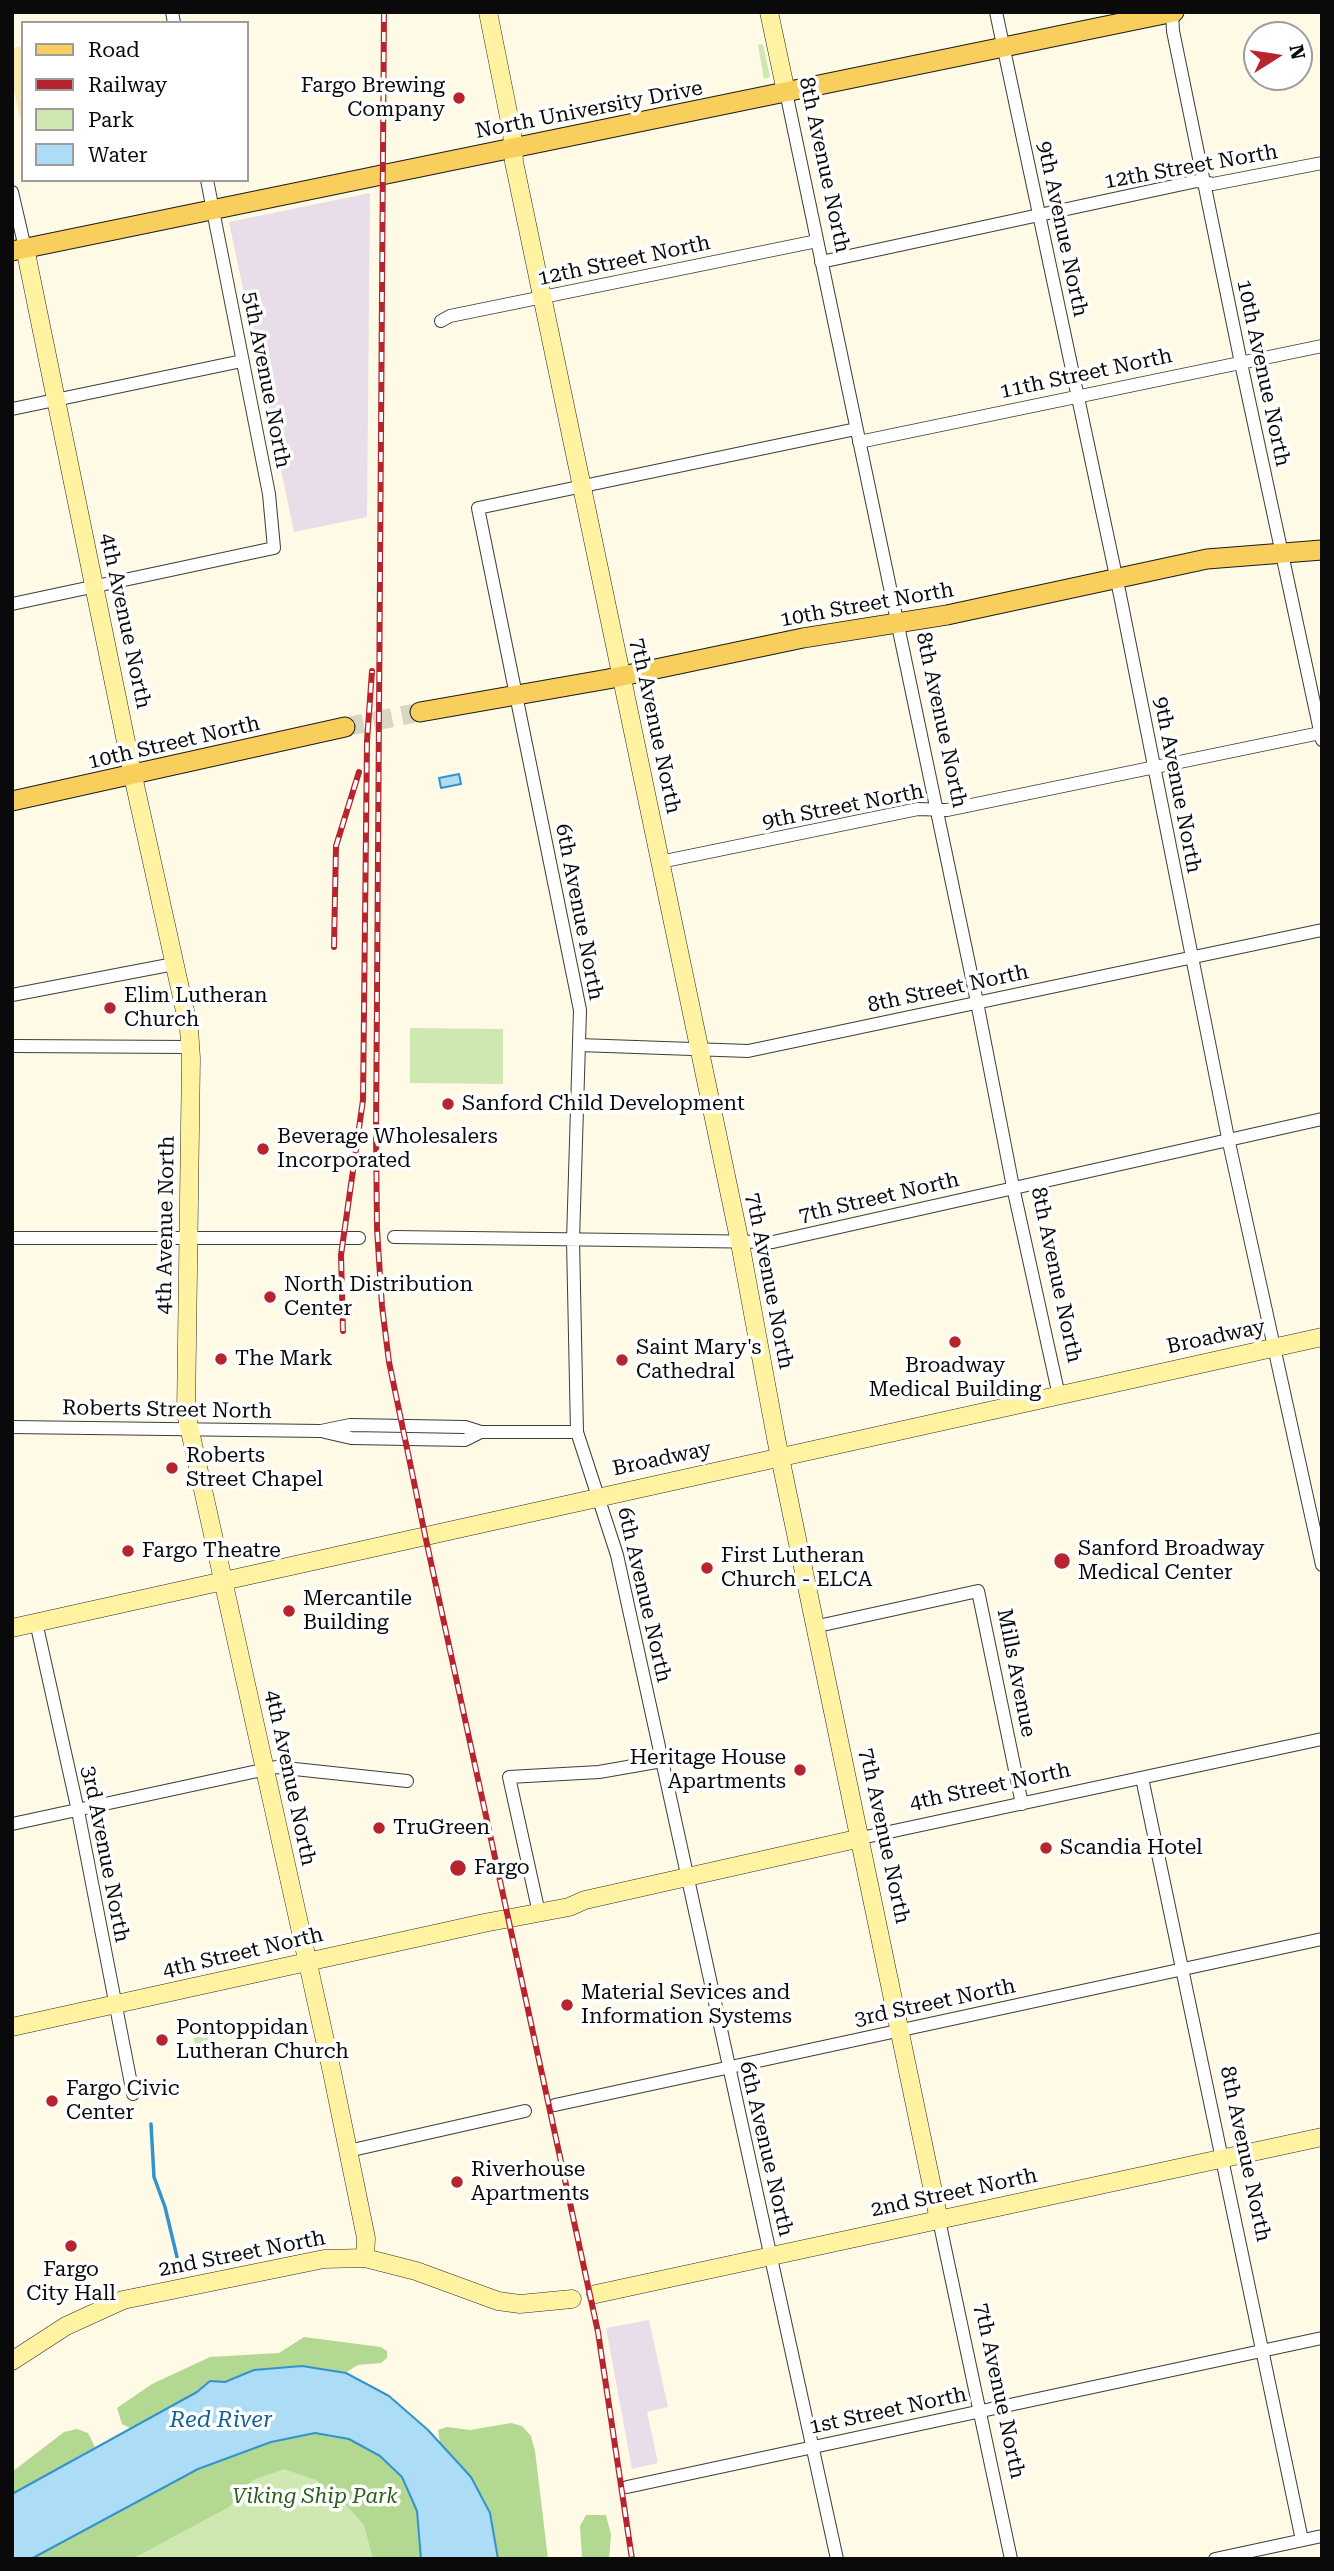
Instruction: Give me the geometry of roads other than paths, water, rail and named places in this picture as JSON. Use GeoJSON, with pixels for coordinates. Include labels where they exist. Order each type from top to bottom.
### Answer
{"type":"FeatureCollection","features":[{"type":"Feature","properties":{"kind":"main road","name":"North University Drive"},"geometry":{"type":"LineString","coordinates":[[19,250],[1173,12]]}},
{"type":"Feature","properties":{"kind":"main road","name":"10th Street North"},"geometry":{"type":"LineString","coordinates":[[420,712],[897,622],[947,615],[1207,559],[1322,550]]}},
{"type":"Feature","properties":{"kind":"main road","name":"10th Street North"},"geometry":{"type":"LineString","coordinates":[[12,801],[345,727]]}},
{"type":"Feature","properties":{"kind":"street","name":"7th Avenue North"},"geometry":{"type":"LineString","coordinates":[[488,12],[514,148],[514,162],[1011,2559]]}},
{"type":"Feature","properties":{"kind":"street","name":"8th Avenue North"},"geometry":{"type":"LineString","coordinates":[[769,12],[937,808],[1013,1187],[1059,1396]]}},
{"type":"Feature","properties":{"kind":"street","name":"9th Avenue North"},"geometry":{"type":"LineString","coordinates":[[996,12],[1116,579],[1228,1138],[1322,1564]]}},
{"type":"Feature","properties":{"kind":"street","name":"10th Avenue North"},"geometry":{"type":"LineString","coordinates":[[1173,12],[1204,182],[1321,736]]}},
{"type":"Feature","properties":{"kind":"street","name":"12th Street North"},"geometry":{"type":"LineString","coordinates":[[821,262],[1196,181],[1213,184],[1322,163]]}},
{"type":"Feature","properties":{"kind":"street","name":"5th Avenue North"},"geometry":{"type":"LineString","coordinates":[[94,587],[274,548],[269,494],[206,182]]}},
{"type":"Feature","properties":{"kind":"street","name":"4th Avenue North"},"geometry":{"type":"LineString","coordinates":[[12,192],[19,250],[56,400],[191,1047],[186,1402],[189,1430],[308,1962],[366,2238],[366,2258]]}},
{"type":"Feature","properties":{"kind":"street","name":"12th Street North"},"geometry":{"type":"LineString","coordinates":[[441,321],[450,316],[817,241]]}},
{"type":"Feature","properties":{"kind":"street","name":"11th Street North"},"geometry":{"type":"LineString","coordinates":[[859,443],[1322,346]]}},
{"type":"Feature","properties":{"kind":"street"},"geometry":{"type":"LineString","coordinates":[[12,409],[242,361]]}},
{"type":"Feature","properties":{"kind":"street"},"geometry":{"type":"LineString","coordinates":[[582,487],[856,429]]}},
{"type":"Feature","properties":{"kind":"street","name":"6th Avenue North"},"geometry":{"type":"LineString","coordinates":[[582,487],[478,508],[580,1010],[573,1240],[577,1432],[600,1495],[617,1555],[837,2559]]}},
{"type":"Feature","properties":{"kind":"street"},"geometry":{"type":"LineString","coordinates":[[12,604],[94,587]]}},
{"type":"Feature","properties":{"kind":"street","name":"9th Street North"},"geometry":{"type":"LineString","coordinates":[[660,862],[918,809],[947,810],[1321,736]]}},
{"type":"Feature","properties":{"kind":"street","name":"8th Street North"},"geometry":{"type":"LineString","coordinates":[[579,1045],[748,1051],[1322,930]]}},
{"type":"Feature","properties":{"kind":"street"},"geometry":{"type":"LineString","coordinates":[[12,995],[174,964]]}},
{"type":"Feature","properties":{"kind":"street"},"geometry":{"type":"LineString","coordinates":[[12,1046],[191,1047]]}},
{"type":"Feature","properties":{"kind":"street","name":"7th Street North"},"geometry":{"type":"LineString","coordinates":[[394,1237],[774,1242],[1322,1119]]}},
{"type":"Feature","properties":{"kind":"street"},"geometry":{"type":"LineString","coordinates":[[12,1238],[359,1238]]}},
{"type":"Feature","properties":{"kind":"street","name":"Broadway"},"geometry":{"type":"LineString","coordinates":[[12,1628],[600,1495],[1322,1337]]}},
{"type":"Feature","properties":{"kind":"street","name":"Roberts Street North"},"geometry":{"type":"LineString","coordinates":[[12,1427],[321,1431],[350,1425],[465,1427],[481,1432],[577,1432]]}},
{"type":"Feature","properties":{"kind":"street","name":"Mills Avenue"},"geometry":{"type":"LineString","coordinates":[[818,1626],[978,1591],[1023,1804]]}},
{"type":"Feature","properties":{"kind":"street","name":"3rd Avenue North"},"geometry":{"type":"LineString","coordinates":[[36,1622],[78,1811],[133,2094]]}},
{"type":"Feature","properties":{"kind":"street","name":"4th Street North"},"geometry":{"type":"LineString","coordinates":[[12,2027],[484,1923],[569,1907],[585,1900],[686,1877],[1322,1739]]}},
{"type":"Feature","properties":{"kind":"street"},"geometry":{"type":"LineString","coordinates":[[537,1904],[509,1777],[599,1772],[662,1760]]}},
{"type":"Feature","properties":{"kind":"street"},"geometry":{"type":"LineString","coordinates":[[12,1824],[283,1768],[407,1781]]}},
{"type":"Feature","properties":{"kind":"street","name":"8th Avenue North"},"geometry":{"type":"LineString","coordinates":[[1142,1778],[1303,2540]]}},
{"type":"Feature","properties":{"kind":"street","name":"4th Street North"},"geometry":{"type":"LineString","coordinates":[[484,1923],[507,1911],[537,1904],[567,1898],[585,1900]]}},
{"type":"Feature","properties":{"kind":"street","name":"3rd Street North"},"geometry":{"type":"LineString","coordinates":[[555,2105],[1322,1939]]}},
{"type":"Feature","properties":{"kind":"street"},"geometry":{"type":"LineString","coordinates":[[348,2151],[525,2111]]}},
{"type":"Feature","properties":{"kind":"street","name":"2nd Street North"},"geometry":{"type":"LineString","coordinates":[[596,2294],[770,2254],[1322,2137]]}},
{"type":"Feature","properties":{"kind":"street","name":"2nd Street North"},"geometry":{"type":"LineString","coordinates":[[12,2361],[66,2326],[123,2301],[324,2259],[366,2258],[416,2271],[498,2301],[520,2304],[572,2299]]}},
{"type":"Feature","properties":{"kind":"street","name":"1st Street North"},"geometry":{"type":"LineString","coordinates":[[627,2487],[1322,2338]]}},
{"type":"Feature","properties":{"kind":"street"},"geometry":{"type":"LineString","coordinates":[[1215,2559],[1322,2536]]}},
{"type":"Feature","properties":{"kind":"water"},"geometry":{"type":"Polygon","coordinates":[[[459,774],[461,784],[441,788],[439,778],[459,774]]]}},
{"type":"Feature","properties":{"kind":"water","name":"Red River"},"geometry":{"type":"Polygon","coordinates":[[[302,2366],[346,2373],[389,2396],[428,2430],[471,2477],[490,2513],[498,2559],[421,2559],[417,2511],[402,2477],[380,2456],[349,2439],[315,2433],[271,2442],[198,2469],[31,2559],[12,2559],[12,2494],[197,2392],[210,2381],[225,2382],[254,2370],[302,2366]]]}},
{"type":"Feature","properties":{"kind":"waterway"},"geometry":{"type":"LineString","coordinates":[[151,2124],[154,2177],[165,2207],[177,2257]]}},
{"type":"Feature","properties":{"kind":"tunnel"},"geometry":{"type":"LineString","coordinates":[[345,727],[420,712]]}},
{"type":"Feature","properties":{"kind":"railway"},"geometry":{"type":"LineString","coordinates":[[384,12],[376,1133],[377,1229],[382,1306],[389,1362],[425,1535],[598,2332],[632,2559]]}},
{"type":"Feature","properties":{"kind":"railway"},"geometry":{"type":"LineString","coordinates":[[343,1331],[341,1255],[363,1100],[367,741],[372,671]]}},
{"type":"Feature","properties":{"kind":"railway"},"geometry":{"type":"LineString","coordinates":[[334,947],[336,846],[359,772]]}},
{"type":"Feature","properties":{"kind":"place","name":"Fargo Brewing Company"},"geometry":{"type":"Point","coordinates":[459,98]}},
{"type":"Feature","properties":{"kind":"place","name":"Elim Lutheran Church"},"geometry":{"type":"Point","coordinates":[110,1008]}},
{"type":"Feature","properties":{"kind":"place","name":"Sanford Child Development"},"geometry":{"type":"Point","coordinates":[448,1104]}},
{"type":"Feature","properties":{"kind":"place","name":"Beverage Wholesalers Incorporated"},"geometry":{"type":"Point","coordinates":[263,1149]}},
{"type":"Feature","properties":{"kind":"place","name":"North Distribution Center"},"geometry":{"type":"Point","coordinates":[270,1297]}},
{"type":"Feature","properties":{"kind":"place","name":"Broadway Medical Building"},"geometry":{"type":"Point","coordinates":[955,1342]}},
{"type":"Feature","properties":{"kind":"place","name":"The Mark"},"geometry":{"type":"Point","coordinates":[221,1359]}},
{"type":"Feature","properties":{"kind":"place","name":"Saint Mary's Cathedral"},"geometry":{"type":"Point","coordinates":[622,1360]}},
{"type":"Feature","properties":{"kind":"place","name":"Roberts Street Chapel"},"geometry":{"type":"Point","coordinates":[172,1468]}},
{"type":"Feature","properties":{"kind":"place","name":"Fargo Theatre"},"geometry":{"type":"Point","coordinates":[128,1551]}},
{"type":"Feature","properties":{"kind":"place","name":"Sanford Broadway Medical Center"},"geometry":{"type":"Point","coordinates":[1062,1561]}},
{"type":"Feature","properties":{"kind":"place","name":"First Lutheran Church - ELCA"},"geometry":{"type":"Point","coordinates":[707,1568]}},
{"type":"Feature","properties":{"kind":"place","name":"Mercantile Building"},"geometry":{"type":"Point","coordinates":[289,1611]}},
{"type":"Feature","properties":{"kind":"place","name":"Heritage House Apartments"},"geometry":{"type":"Point","coordinates":[800,1770]}},
{"type":"Feature","properties":{"kind":"place","name":"TruGreen"},"geometry":{"type":"Point","coordinates":[379,1828]}},
{"type":"Feature","properties":{"kind":"place","name":"Scandia Hotel"},"geometry":{"type":"Point","coordinates":[1046,1848]}},
{"type":"Feature","properties":{"kind":"place","name":"Fargo"},"geometry":{"type":"Point","coordinates":[458,1868]}},
{"type":"Feature","properties":{"kind":"place","name":"Material Sevices and Information Systems"},"geometry":{"type":"Point","coordinates":[567,2005]}},
{"type":"Feature","properties":{"kind":"place","name":"Pontoppidan Lutheran Church"},"geometry":{"type":"Point","coordinates":[162,2040]}},
{"type":"Feature","properties":{"kind":"place","name":"Fargo Civic Center"},"geometry":{"type":"Point","coordinates":[52,2101]}},
{"type":"Feature","properties":{"kind":"place","name":"Riverhouse Apartments"},"geometry":{"type":"Point","coordinates":[457,2182]}},
{"type":"Feature","properties":{"kind":"place","name":"Fargo City Hall"},"geometry":{"type":"Point","coordinates":[71,2246]}},
{"type":"Feature","properties":{"kind":"park label","name":"Viking Ship Park"},"geometry":{"type":"Point","coordinates":[315,2497]}}]}
